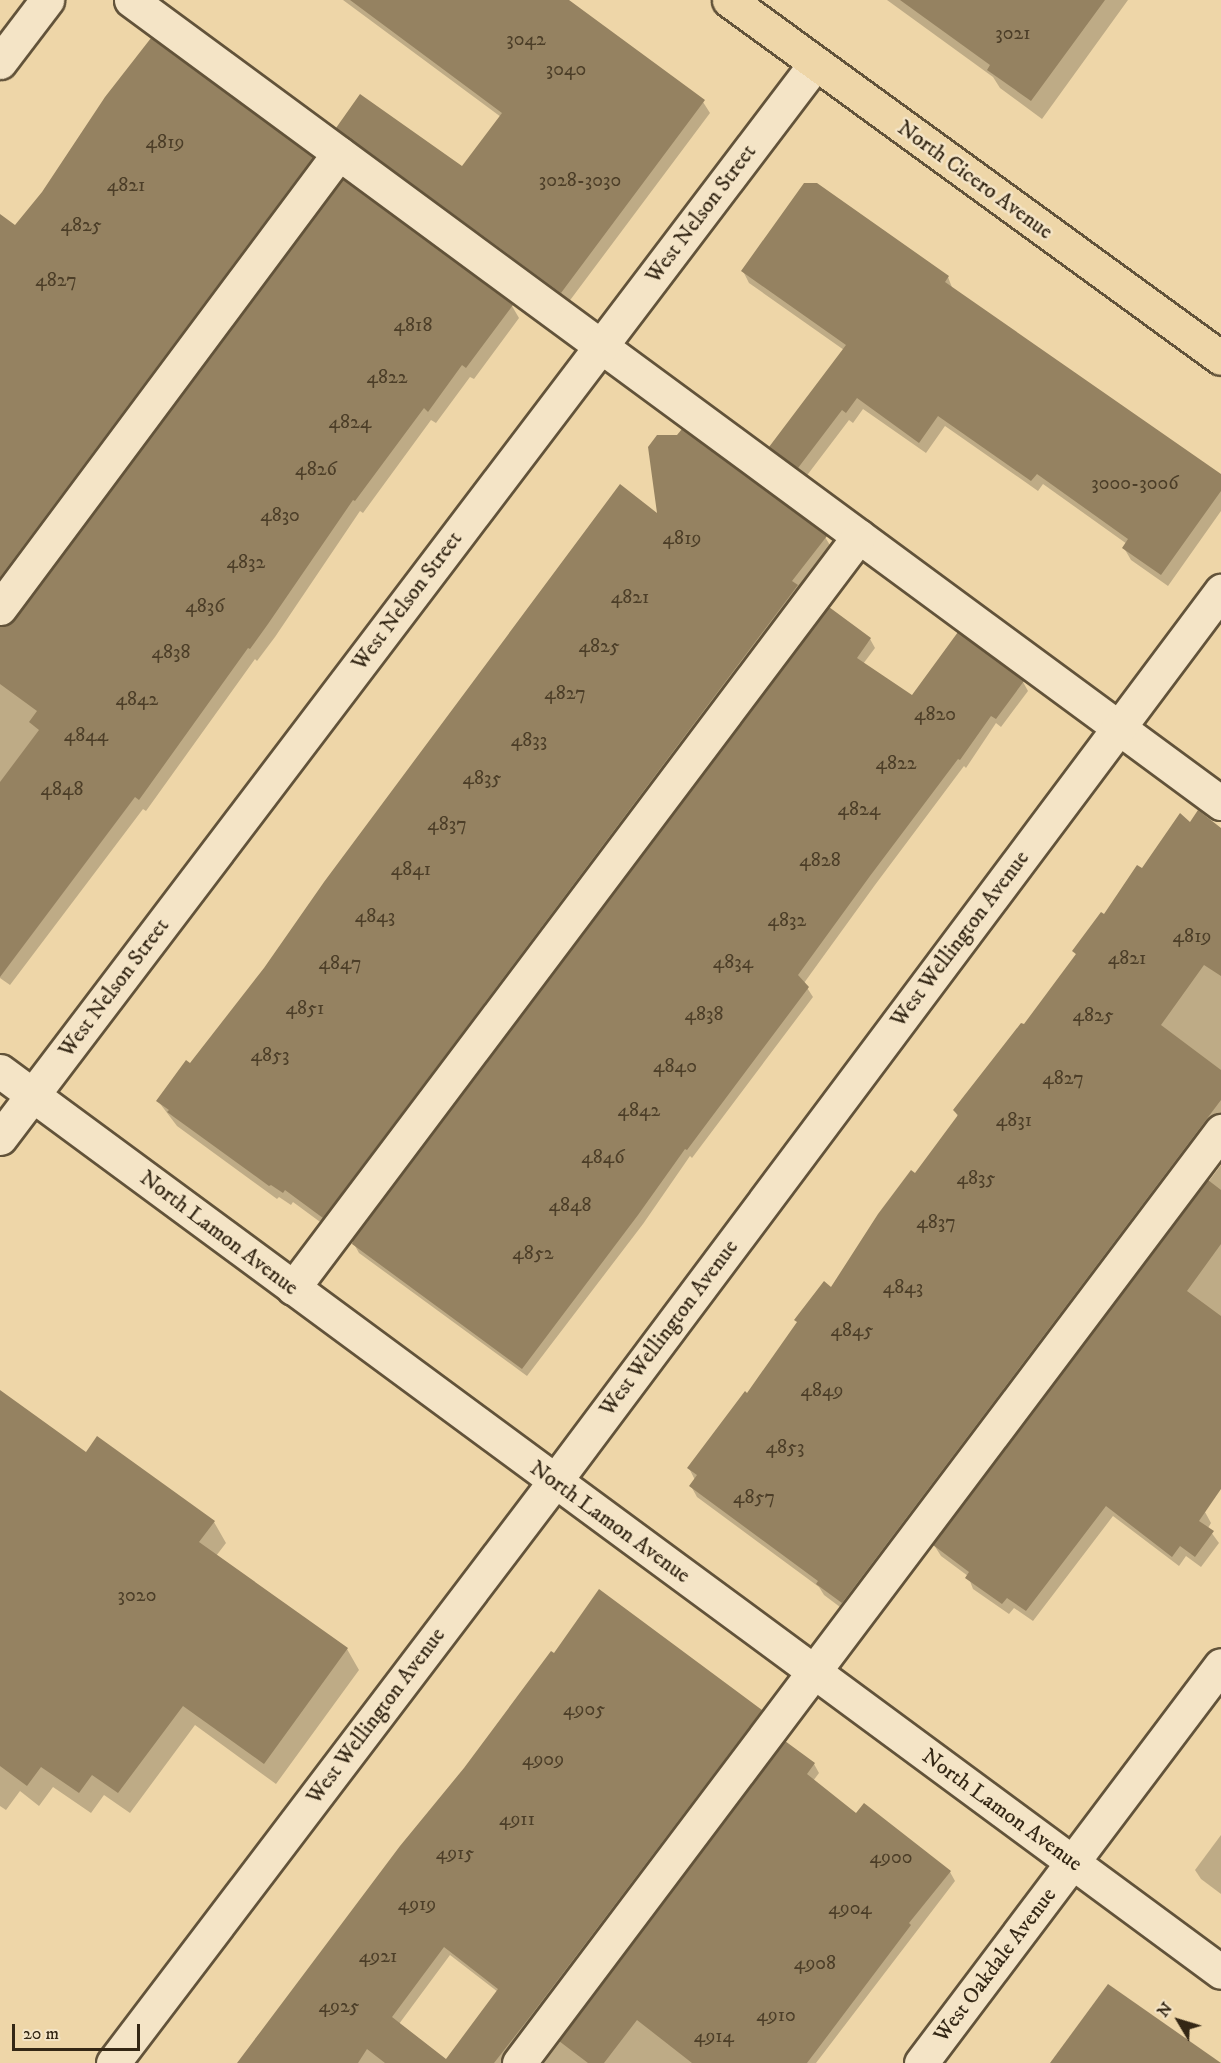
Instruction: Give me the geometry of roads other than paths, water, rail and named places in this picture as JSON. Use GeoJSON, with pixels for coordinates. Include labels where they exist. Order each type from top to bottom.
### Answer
{"type":"FeatureCollection","features":[{"type":"Feature","properties":{"kind":"main road","name":"North Cicero Avenue"},"geometry":{"type":"LineString","coordinates":[[729,0],[1221,358]]}},
{"type":"Feature","properties":{"kind":"street"},"geometry":{"type":"LineString","coordinates":[[0,62],[46,0]]}},
{"type":"Feature","properties":{"kind":"street"},"geometry":{"type":"LineString","coordinates":[[131,0],[1221,803]]}},
{"type":"Feature","properties":{"kind":"street","name":"West Nelson Street"},"geometry":{"type":"LineString","coordinates":[[0,1138],[815,64]]}},
{"type":"Feature","properties":{"kind":"street"},"geometry":{"type":"LineString","coordinates":[[0,608],[339,153]]}},
{"type":"Feature","properties":{"kind":"street"},"geometry":{"type":"LineString","coordinates":[[293,1288],[859,536]]}},
{"type":"Feature","properties":{"kind":"street","name":"West Wellington Avenue"},"geometry":{"type":"LineString","coordinates":[[113,2063],[555,1481],[1221,591]]}},
{"type":"Feature","properties":{"kind":"street","name":"North Lamon Avenue"},"geometry":{"type":"LineString","coordinates":[[0,1071],[1221,1972]]}},
{"type":"Feature","properties":{"kind":"street"},"geometry":{"type":"LineString","coordinates":[[519,2063],[1221,1131]]}},
{"type":"Feature","properties":{"kind":"street","name":"West Oakdale Avenue"},"geometry":{"type":"LineString","coordinates":[[921,2063],[1221,1665]]}}]}
